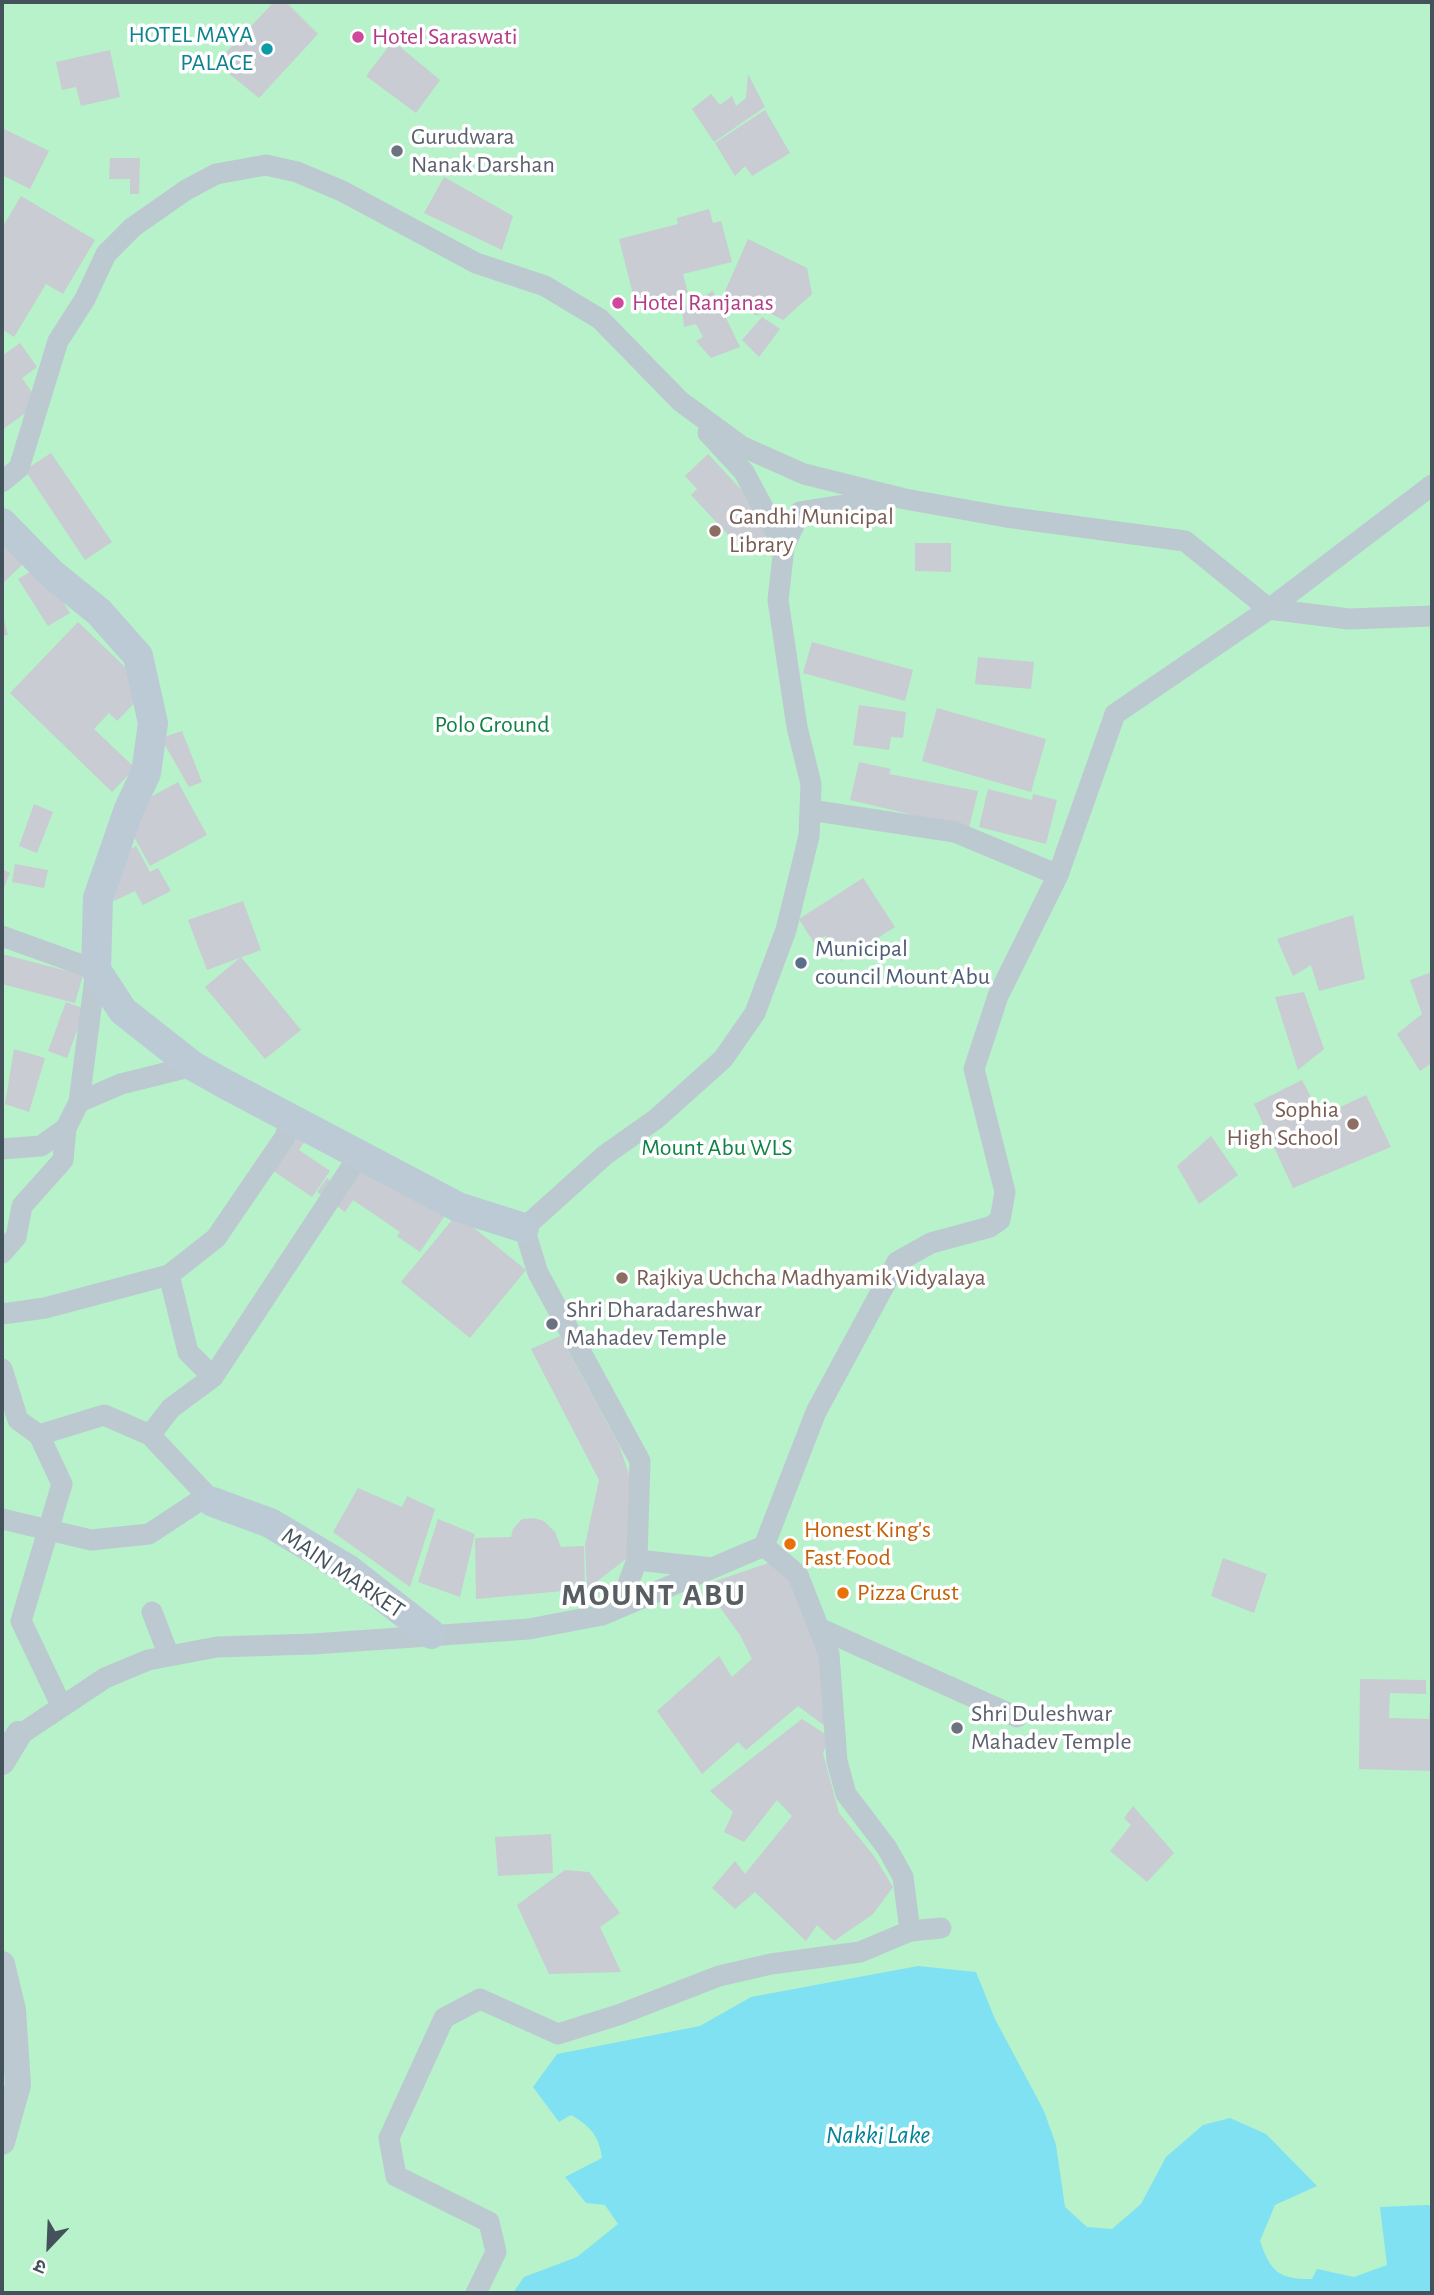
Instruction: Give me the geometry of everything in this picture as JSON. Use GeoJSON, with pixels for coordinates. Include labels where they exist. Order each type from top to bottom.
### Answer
{"type":"FeatureCollection","features":[{"type":"Feature","properties":{"kind":"main road"},"geometry":{"type":"LineString","coordinates":[[2,523],[52,574],[99,612],[138,656],[153,723],[146,773],[129,809],[98,898],[96,970],[123,1011],[193,1066],[458,1207],[524,1228]]}},
{"type":"Feature","properties":{"kind":"main road","name":"MAIN MARKET"},"geometry":{"type":"LineString","coordinates":[[213,1502],[270,1523],[337,1563],[431,1634]]}},
{"type":"Feature","properties":{"kind":"street"},"geometry":{"type":"LineString","coordinates":[[2,482],[19,468],[58,341],[85,299],[106,254],[134,227],[186,190],[216,174],[266,165],[297,172],[342,191],[476,263],[545,286],[600,319],[744,472],[784,547]]}},
{"type":"Feature","properties":{"kind":"street"},"geometry":{"type":"LineString","coordinates":[[676,397],[741,446],[804,474],[905,499],[1006,517],[1185,541],[1269,610],[1349,619],[1432,616]]}},
{"type":"Feature","properties":{"kind":"street"},"geometry":{"type":"LineString","coordinates":[[2,1762],[10,1741],[61,1705],[105,1678],[148,1660],[217,1647],[313,1644],[528,1629],[602,1615],[620,1605],[764,1546],[816,1412],[897,1262],[931,1243],[990,1227],[1000,1220],[1005,1192],[974,1069],[998,996],[1058,875],[1115,714],[1269,610],[1432,485]]}},
{"type":"Feature","properties":{"kind":"street"},"geometry":{"type":"LineString","coordinates":[[620,1605],[638,1560],[640,1461],[538,1273],[524,1228],[606,1155],[656,1119],[723,1059],[755,1013],[786,930],[809,836],[811,784],[797,727],[778,600],[784,547],[800,512],[867,500],[905,499]]}},
{"type":"Feature","properties":{"kind":"street"},"geometry":{"type":"LineString","coordinates":[[810,810],[956,832],[1058,875]]}},
{"type":"Feature","properties":{"kind":"street"},"geometry":{"type":"LineString","coordinates":[[2,936],[96,970],[79,1102],[66,1128],[63,1160],[22,1206],[16,1237],[2,1253]]}},
{"type":"Feature","properties":{"kind":"street"},"geometry":{"type":"LineString","coordinates":[[79,1102],[121,1084],[193,1066]]}},
{"type":"Feature","properties":{"kind":"street"},"geometry":{"type":"LineString","coordinates":[[2,1314],[45,1308],[169,1275],[216,1238],[285,1138],[291,1117]]}},
{"type":"Feature","properties":{"kind":"street"},"geometry":{"type":"LineString","coordinates":[[2,1149],[41,1146],[66,1128]]}},
{"type":"Feature","properties":{"kind":"street"},"geometry":{"type":"LineString","coordinates":[[150,1434],[171,1408],[213,1377],[360,1154]]}},
{"type":"Feature","properties":{"kind":"street"},"geometry":{"type":"LineString","coordinates":[[169,1275],[188,1352],[213,1377]]}},
{"type":"Feature","properties":{"kind":"street"},"geometry":{"type":"LineString","coordinates":[[2,1370],[18,1420],[39,1435],[62,1484],[21,1621],[61,1705]]}},
{"type":"Feature","properties":{"kind":"street"},"geometry":{"type":"LineString","coordinates":[[39,1435],[104,1415],[150,1434],[213,1502]]}},
{"type":"Feature","properties":{"kind":"street"},"geometry":{"type":"LineString","coordinates":[[2,1519],[91,1540],[149,1534],[199,1500],[213,1502]]}},
{"type":"Feature","properties":{"kind":"street"},"geometry":{"type":"LineString","coordinates":[[764,1546],[798,1575],[830,1654],[837,1761],[846,1794],[887,1848],[903,1877],[910,1931]]}},
{"type":"Feature","properties":{"kind":"street"},"geometry":{"type":"LineString","coordinates":[[638,1560],[714,1568]]}},
{"type":"Feature","properties":{"kind":"street"},"geometry":{"type":"LineString","coordinates":[[152,1612],[169,1656]]}},
{"type":"Feature","properties":{"kind":"street"},"geometry":{"type":"LineString","coordinates":[[819,1628],[1017,1717]]}},
{"type":"Feature","properties":{"kind":"street"},"geometry":{"type":"LineString","coordinates":[[476,2293],[496,2252],[489,2222],[396,2176],[389,2138],[444,2018],[480,1999],[558,2034],[621,2014],[719,1976],[771,1964],[860,1952],[910,1931],[941,1928]]}},
{"type":"Feature","properties":{"kind":"street"},"geometry":{"type":"LineString","coordinates":[[2,1964],[13,2010],[18,2085],[2,2142]]}},
{"type":"Feature","properties":{"kind":"green space","name":"Mount Abu WLS"},"geometry":{"type":"Polygon","coordinates":[[[2,2],[1432,2],[1432,2293],[2,2293],[2,2]]]}},
{"type":"Feature","properties":{"kind":"water","name":"Nakki Lake"},"geometry":{"type":"Polygon","coordinates":[[[918,1966],[976,1972],[995,2019],[1044,2111],[1056,2145],[1065,2207],[1087,2227],[1112,2229],[1141,2204],[1166,2157],[1203,2125],[1230,2118],[1266,2134],[1317,2186],[1275,2205],[1260,2241],[1268,2260],[1277,2272],[1291,2277],[1312,2279],[1317,2269],[1354,2277],[1387,2265],[1380,2207],[1428,2205],[1432,2207],[1432,2293],[513,2293],[524,2277],[577,2257],[618,2224],[605,2205],[586,2203],[565,2177],[602,2158],[599,2143],[588,2127],[571,2115],[559,2122],[533,2087],[557,2054],[700,2026],[751,1997],[918,1966]]]}},
{"type":"Feature","properties":{"kind":"building","name":"HOTEL MAYA PALACE"},"geometry":{"type":"Polygon","coordinates":[[[274,2],[286,2],[318,34],[259,98],[216,63],[274,2]]]}},
{"type":"Feature","properties":{"kind":"building"},"geometry":{"type":"Polygon","coordinates":[[[393,41],[440,80],[416,113],[366,76],[393,41]]]}},
{"type":"Feature","properties":{"kind":"building"},"geometry":{"type":"Polygon","coordinates":[[[110,50],[120,97],[81,106],[76,87],[62,90],[56,62],[110,50]]]}},
{"type":"Feature","properties":{"kind":"building"},"geometry":{"type":"Polygon","coordinates":[[[748,74],[765,107],[714,142],[692,109],[711,94],[720,105],[732,96],[736,106],[746,98],[748,74]]]}},
{"type":"Feature","properties":{"kind":"building"},"geometry":{"type":"Polygon","coordinates":[[[765,110],[790,153],[752,176],[745,166],[735,176],[715,143],[765,110]]]}},
{"type":"Feature","properties":{"kind":"building"},"geometry":{"type":"Polygon","coordinates":[[[2,128],[49,151],[30,189],[2,175],[2,128]]]}},
{"type":"Feature","properties":{"kind":"building"},"geometry":{"type":"Polygon","coordinates":[[[110,158],[140,158],[139,194],[130,194],[130,179],[109,179],[110,158]]]}},
{"type":"Feature","properties":{"kind":"building"},"geometry":{"type":"Polygon","coordinates":[[[444,177],[513,216],[502,250],[424,213],[444,177]]]}},
{"type":"Feature","properties":{"kind":"building"},"geometry":{"type":"Polygon","coordinates":[[[21,196],[95,240],[63,294],[46,284],[14,337],[2,329],[2,228],[21,196]]]}},
{"type":"Feature","properties":{"kind":"building"},"geometry":{"type":"Polygon","coordinates":[[[709,209],[713,223],[721,221],[732,262],[683,274],[688,293],[636,306],[619,239],[678,224],[677,218],[709,209]]]}},
{"type":"Feature","properties":{"kind":"building"},"geometry":{"type":"Polygon","coordinates":[[[748,239],[807,268],[812,294],[783,320],[762,309],[758,316],[723,296],[748,239]]]}},
{"type":"Feature","properties":{"kind":"building"},"geometry":{"type":"Polygon","coordinates":[[[713,291],[740,347],[711,358],[696,341],[703,337],[696,324],[684,327],[682,308],[713,291]]]}},
{"type":"Feature","properties":{"kind":"building"},"geometry":{"type":"Polygon","coordinates":[[[762,317],[780,329],[759,357],[742,340],[762,317]]]}},
{"type":"Feature","properties":{"kind":"building"},"geometry":{"type":"Polygon","coordinates":[[[20,343],[37,367],[22,378],[39,403],[2,430],[2,356],[20,343]]]}},
{"type":"Feature","properties":{"kind":"building"},"geometry":{"type":"Polygon","coordinates":[[[51,453],[112,542],[85,560],[25,470],[51,453]]]}},
{"type":"Feature","properties":{"kind":"building"},"geometry":{"type":"Polygon","coordinates":[[[708,454],[776,527],[746,554],[691,495],[697,489],[685,476],[708,454]]]}},
{"type":"Feature","properties":{"kind":"building"},"geometry":{"type":"Polygon","coordinates":[[[2,541],[24,563],[2,584],[2,541]]]}},
{"type":"Feature","properties":{"kind":"building"},"geometry":{"type":"Polygon","coordinates":[[[915,543],[951,543],[951,572],[915,571],[915,543]]]}},
{"type":"Feature","properties":{"kind":"building"},"geometry":{"type":"Polygon","coordinates":[[[40,566],[70,613],[48,626],[18,579],[40,566]]]}},
{"type":"Feature","properties":{"kind":"building"},"geometry":{"type":"Polygon","coordinates":[[[2,612],[8,635],[2,636],[2,612]]]}},
{"type":"Feature","properties":{"kind":"building"},"geometry":{"type":"Polygon","coordinates":[[[78,622],[148,689],[117,721],[109,713],[94,729],[135,768],[112,792],[10,693],[78,622]]]}},
{"type":"Feature","properties":{"kind":"building"},"geometry":{"type":"Polygon","coordinates":[[[812,642],[913,670],[905,701],[803,673],[812,642]]]}},
{"type":"Feature","properties":{"kind":"building"},"geometry":{"type":"Polygon","coordinates":[[[978,657],[1034,662],[1031,689],[975,684],[978,657]]]}},
{"type":"Feature","properties":{"kind":"building"},"geometry":{"type":"Polygon","coordinates":[[[859,705],[906,712],[903,738],[891,737],[889,750],[853,745],[859,705]]]}},
{"type":"Feature","properties":{"kind":"building"},"geometry":{"type":"Polygon","coordinates":[[[937,708],[1046,739],[1031,792],[922,761],[937,708]]]}},
{"type":"Feature","properties":{"kind":"building"},"geometry":{"type":"Polygon","coordinates":[[[182,731],[202,782],[189,787],[161,738],[182,731]]]}},
{"type":"Feature","properties":{"kind":"building"},"geometry":{"type":"Polygon","coordinates":[[[859,762],[891,769],[889,774],[978,791],[969,828],[850,800],[859,762]]]}},
{"type":"Feature","properties":{"kind":"building"},"geometry":{"type":"Polygon","coordinates":[[[178,782],[207,835],[150,866],[121,813],[178,782]]]}},
{"type":"Feature","properties":{"kind":"building"},"geometry":{"type":"Polygon","coordinates":[[[988,789],[1032,800],[1033,794],[1057,800],[1046,844],[979,827],[988,789]]]}},
{"type":"Feature","properties":{"kind":"building"},"geometry":{"type":"Polygon","coordinates":[[[34,804],[53,812],[37,853],[19,846],[34,804]]]}},
{"type":"Feature","properties":{"kind":"building"},"geometry":{"type":"Polygon","coordinates":[[[136,846],[150,872],[158,868],[171,891],[143,905],[135,891],[114,901],[96,867],[136,846]]]}},
{"type":"Feature","properties":{"kind":"building"},"geometry":{"type":"Polygon","coordinates":[[[15,864],[48,870],[44,888],[12,882],[15,864]]]}},
{"type":"Feature","properties":{"kind":"building"},"geometry":{"type":"Polygon","coordinates":[[[2,869],[10,873],[2,892],[2,869]]]}},
{"type":"Feature","properties":{"kind":"building"},"geometry":{"type":"Polygon","coordinates":[[[863,878],[895,927],[841,961],[825,936],[814,943],[799,919],[863,878]]]}},
{"type":"Feature","properties":{"kind":"building"},"geometry":{"type":"Polygon","coordinates":[[[243,901],[261,950],[207,970],[188,920],[243,901]]]}},
{"type":"Feature","properties":{"kind":"building"},"geometry":{"type":"Polygon","coordinates":[[[1353,915],[1365,979],[1319,991],[1311,965],[1293,976],[1277,939],[1353,915]]]}},
{"type":"Feature","properties":{"kind":"building"},"geometry":{"type":"Polygon","coordinates":[[[2,954],[83,975],[75,1003],[2,984],[2,954]]]}},
{"type":"Feature","properties":{"kind":"building"},"geometry":{"type":"Polygon","coordinates":[[[241,957],[301,1030],[265,1059],[205,987],[241,957]]]}},
{"type":"Feature","properties":{"kind":"building"},"geometry":{"type":"Polygon","coordinates":[[[1432,972],[1432,1063],[1420,1071],[1397,1034],[1422,1014],[1410,980],[1432,972]]]}},
{"type":"Feature","properties":{"kind":"building"},"geometry":{"type":"Polygon","coordinates":[[[1304,992],[1324,1049],[1298,1070],[1275,997],[1304,992]]]}},
{"type":"Feature","properties":{"kind":"building"},"geometry":{"type":"Polygon","coordinates":[[[66,1002],[85,1009],[67,1058],[48,1051],[66,1002]]]}},
{"type":"Feature","properties":{"kind":"building"},"geometry":{"type":"Polygon","coordinates":[[[14,1049],[45,1058],[29,1112],[5,1104],[14,1049]]]}},
{"type":"Feature","properties":{"kind":"building"},"geometry":{"type":"Polygon","coordinates":[[[1302,1080],[1321,1116],[1366,1095],[1391,1147],[1293,1188],[1254,1104],[1302,1080]]]}},
{"type":"Feature","properties":{"kind":"building"},"geometry":{"type":"Polygon","coordinates":[[[316,1124],[299,1150],[330,1171],[312,1197],[257,1160],[316,1124]]]}},
{"type":"Feature","properties":{"kind":"building"},"geometry":{"type":"Polygon","coordinates":[[[1211,1136],[1238,1175],[1199,1204],[1177,1166],[1211,1136]]]}},
{"type":"Feature","properties":{"kind":"building"},"geometry":{"type":"Polygon","coordinates":[[[353,1151],[446,1214],[420,1252],[397,1236],[400,1232],[353,1200],[345,1212],[317,1192],[327,1178],[332,1182],[353,1151]]]}},
{"type":"Feature","properties":{"kind":"building"},"geometry":{"type":"Polygon","coordinates":[[[457,1214],[526,1270],[470,1338],[401,1282],[457,1214]]]}},
{"type":"Feature","properties":{"kind":"building"},"geometry":{"type":"Polygon","coordinates":[[[560,1336],[619,1445],[631,1480],[630,1556],[587,1589],[585,1545],[599,1480],[531,1349],[560,1336]]]}},
{"type":"Feature","properties":{"kind":"building"},"geometry":{"type":"Polygon","coordinates":[[[358,1488],[402,1507],[407,1496],[435,1509],[410,1587],[333,1532],[358,1488]]]}},
{"type":"Feature","properties":{"kind":"building"},"geometry":{"type":"Polygon","coordinates":[[[438,1519],[475,1534],[460,1597],[418,1582],[438,1519]]]}},
{"type":"Feature","properties":{"kind":"building"},"geometry":{"type":"Polygon","coordinates":[[[522,1519],[544,1521],[555,1532],[561,1547],[584,1546],[585,1589],[476,1599],[475,1538],[511,1537],[513,1529],[522,1519]]]}},
{"type":"Feature","properties":{"kind":"building"},"geometry":{"type":"Polygon","coordinates":[[[783,1558],[820,1657],[829,1729],[798,1706],[746,1750],[738,1742],[702,1774],[657,1711],[719,1656],[732,1677],[752,1659],[740,1635],[704,1585],[783,1558]]]}},
{"type":"Feature","properties":{"kind":"building"},"geometry":{"type":"Polygon","coordinates":[[[1223,1558],[1267,1574],[1254,1613],[1211,1596],[1223,1558]]]}},
{"type":"Feature","properties":{"kind":"building"},"geometry":{"type":"Polygon","coordinates":[[[1360,1679],[1426,1680],[1426,1694],[1390,1693],[1389,1718],[1429,1719],[1432,1703],[1432,1771],[1359,1769],[1360,1679]]]}},
{"type":"Feature","properties":{"kind":"building"},"geometry":{"type":"Polygon","coordinates":[[[802,1719],[830,1737],[823,1753],[839,1813],[874,1856],[893,1887],[873,1914],[834,1941],[817,1925],[806,1941],[755,1892],[735,1909],[712,1888],[735,1861],[745,1874],[792,1816],[777,1800],[744,1842],[724,1832],[733,1812],[710,1791],[802,1719]]]}},
{"type":"Feature","properties":{"kind":"building"},"geometry":{"type":"Polygon","coordinates":[[[1133,1806],[1174,1853],[1147,1882],[1110,1851],[1131,1825],[1124,1818],[1133,1806]]]}},
{"type":"Feature","properties":{"kind":"building"},"geometry":{"type":"Polygon","coordinates":[[[551,1834],[553,1873],[498,1876],[495,1837],[551,1834]]]}},
{"type":"Feature","properties":{"kind":"building"},"geometry":{"type":"Polygon","coordinates":[[[565,1870],[589,1872],[620,1913],[600,1927],[621,1972],[549,1974],[517,1905],[565,1870]]]}},
{"type":"Feature","properties":{"kind":"place","name":"Hotel Saraswati"},"geometry":{"type":"Point","coordinates":[358,37]}},
{"type":"Feature","properties":{"kind":"place","name":"HOTEL MAYA PALACE"},"geometry":{"type":"Point","coordinates":[267,49]}},
{"type":"Feature","properties":{"kind":"place","name":"Gurudwara Nanak Darshan"},"geometry":{"type":"Point","coordinates":[397,151]}},
{"type":"Feature","properties":{"kind":"place","name":"Hotel Ranjanas"},"geometry":{"type":"Point","coordinates":[618,303]}},
{"type":"Feature","properties":{"kind":"place","name":"Gandhi Municipal Library"},"geometry":{"type":"Point","coordinates":[715,531]}},
{"type":"Feature","properties":{"kind":"place","name":"Municipal council Mount Abu"},"geometry":{"type":"Point","coordinates":[801,963]}},
{"type":"Feature","properties":{"kind":"place","name":"Sophia High School"},"geometry":{"type":"Point","coordinates":[1353,1124]}},
{"type":"Feature","properties":{"kind":"place","name":"Rajkiya Uchcha Madhyamik Vidyalaya"},"geometry":{"type":"Point","coordinates":[622,1278]}},
{"type":"Feature","properties":{"kind":"place","name":"Shri Dharadareshwar Mahadev Temple"},"geometry":{"type":"Point","coordinates":[552,1324]}},
{"type":"Feature","properties":{"kind":"place","name":"Honest King's Fast Food"},"geometry":{"type":"Point","coordinates":[790,1544]}},
{"type":"Feature","properties":{"kind":"place","name":"Pizza Crust"},"geometry":{"type":"Point","coordinates":[843,1593]}},
{"type":"Feature","properties":{"kind":"place","name":"Shri Duleshwar Mahadev Temple"},"geometry":{"type":"Point","coordinates":[957,1728]}},
{"type":"Feature","properties":{"kind":"district","name":"MOUNT ABU"},"geometry":{"type":"Point","coordinates":[654,1595]}},
{"type":"Feature","properties":{"kind":"park label","name":"Polo Ground"},"geometry":{"type":"Point","coordinates":[492,725]}}]}
